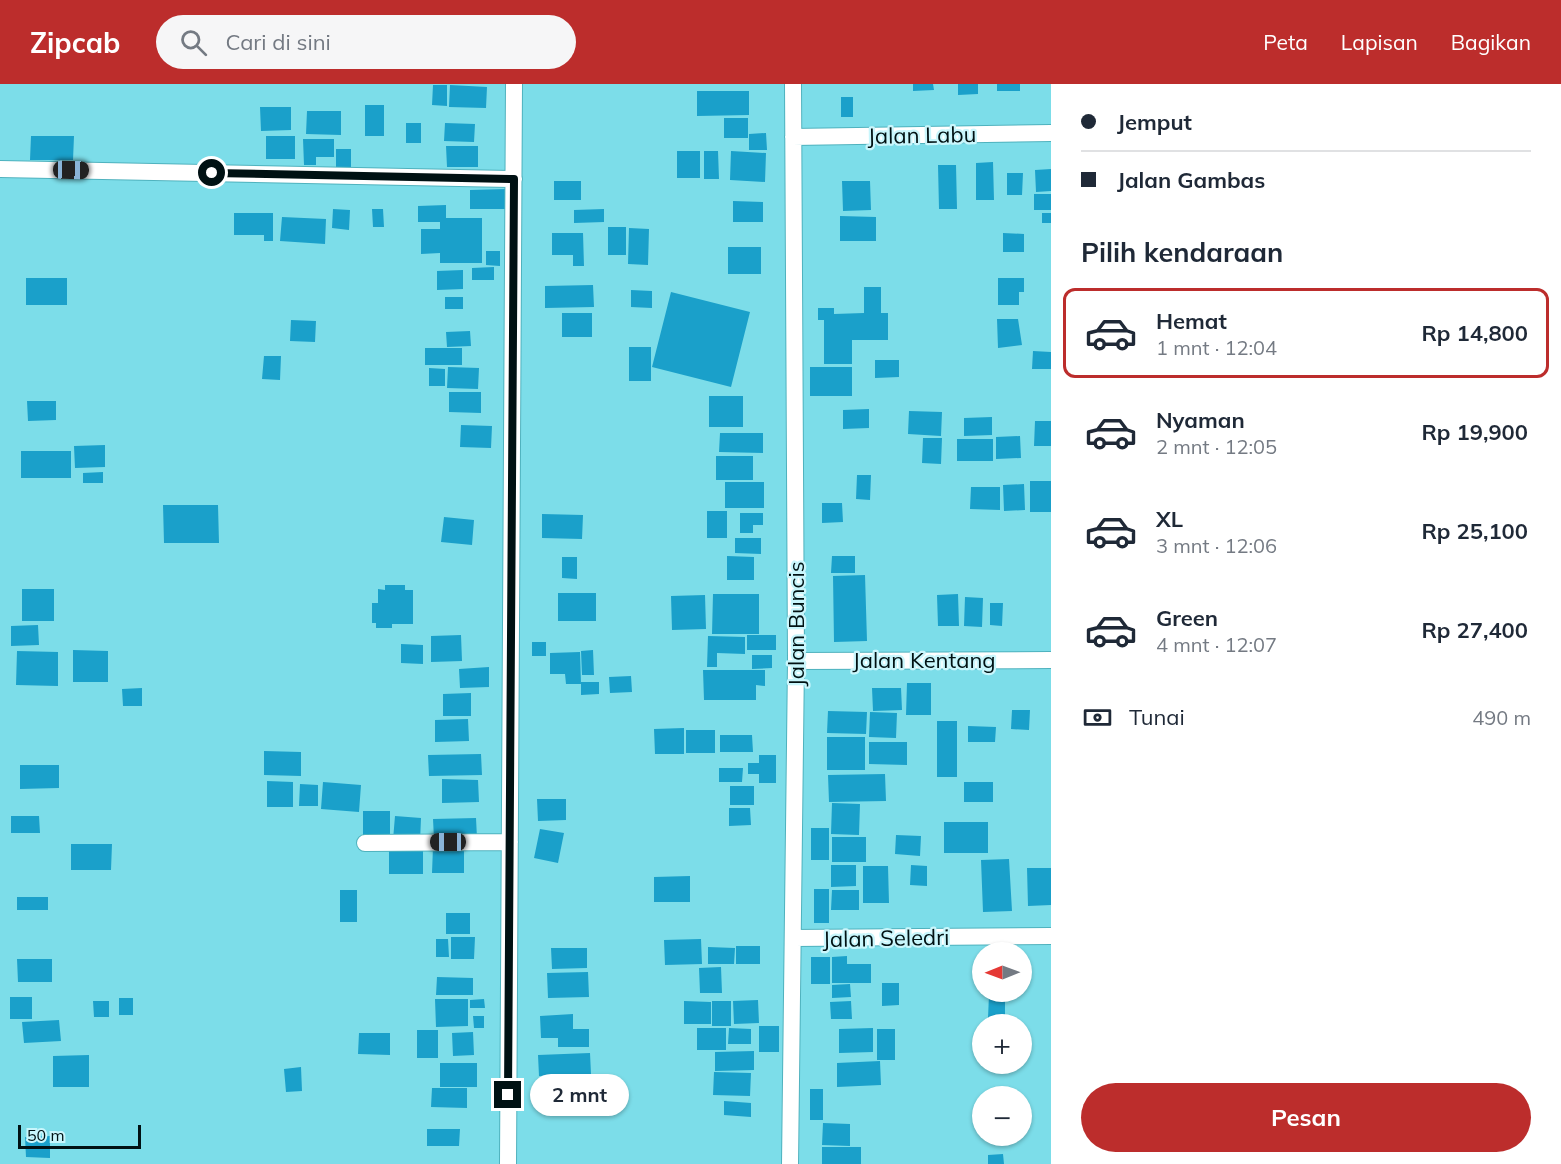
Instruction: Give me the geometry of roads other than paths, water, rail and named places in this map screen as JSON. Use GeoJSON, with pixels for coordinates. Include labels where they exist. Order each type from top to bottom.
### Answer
{"type":"FeatureCollection","features":[{"type":"Feature","properties":{"kind":"street"},"geometry":{"type":"LineString","coordinates":[[508,1164],[514,84]]}},
{"type":"Feature","properties":{"kind":"street","name":"Jalan Buncis"},"geometry":{"type":"LineString","coordinates":[[790,1164],[796,661],[793,84]]}},
{"type":"Feature","properties":{"kind":"street","name":"Jalan Labu"},"geometry":{"type":"LineString","coordinates":[[793,137],[1051,133]]}},
{"type":"Feature","properties":{"kind":"street"},"geometry":{"type":"LineString","coordinates":[[0,169],[514,179]]}},
{"type":"Feature","properties":{"kind":"street","name":"Jalan Kentang"},"geometry":{"type":"LineString","coordinates":[[796,661],[1051,660]]}},
{"type":"Feature","properties":{"kind":"street"},"geometry":{"type":"LineString","coordinates":[[365,843],[510,842]]}},
{"type":"Feature","properties":{"kind":"street","name":"Jalan Seledri"},"geometry":{"type":"LineString","coordinates":[[793,938],[1051,936]]}}]}
